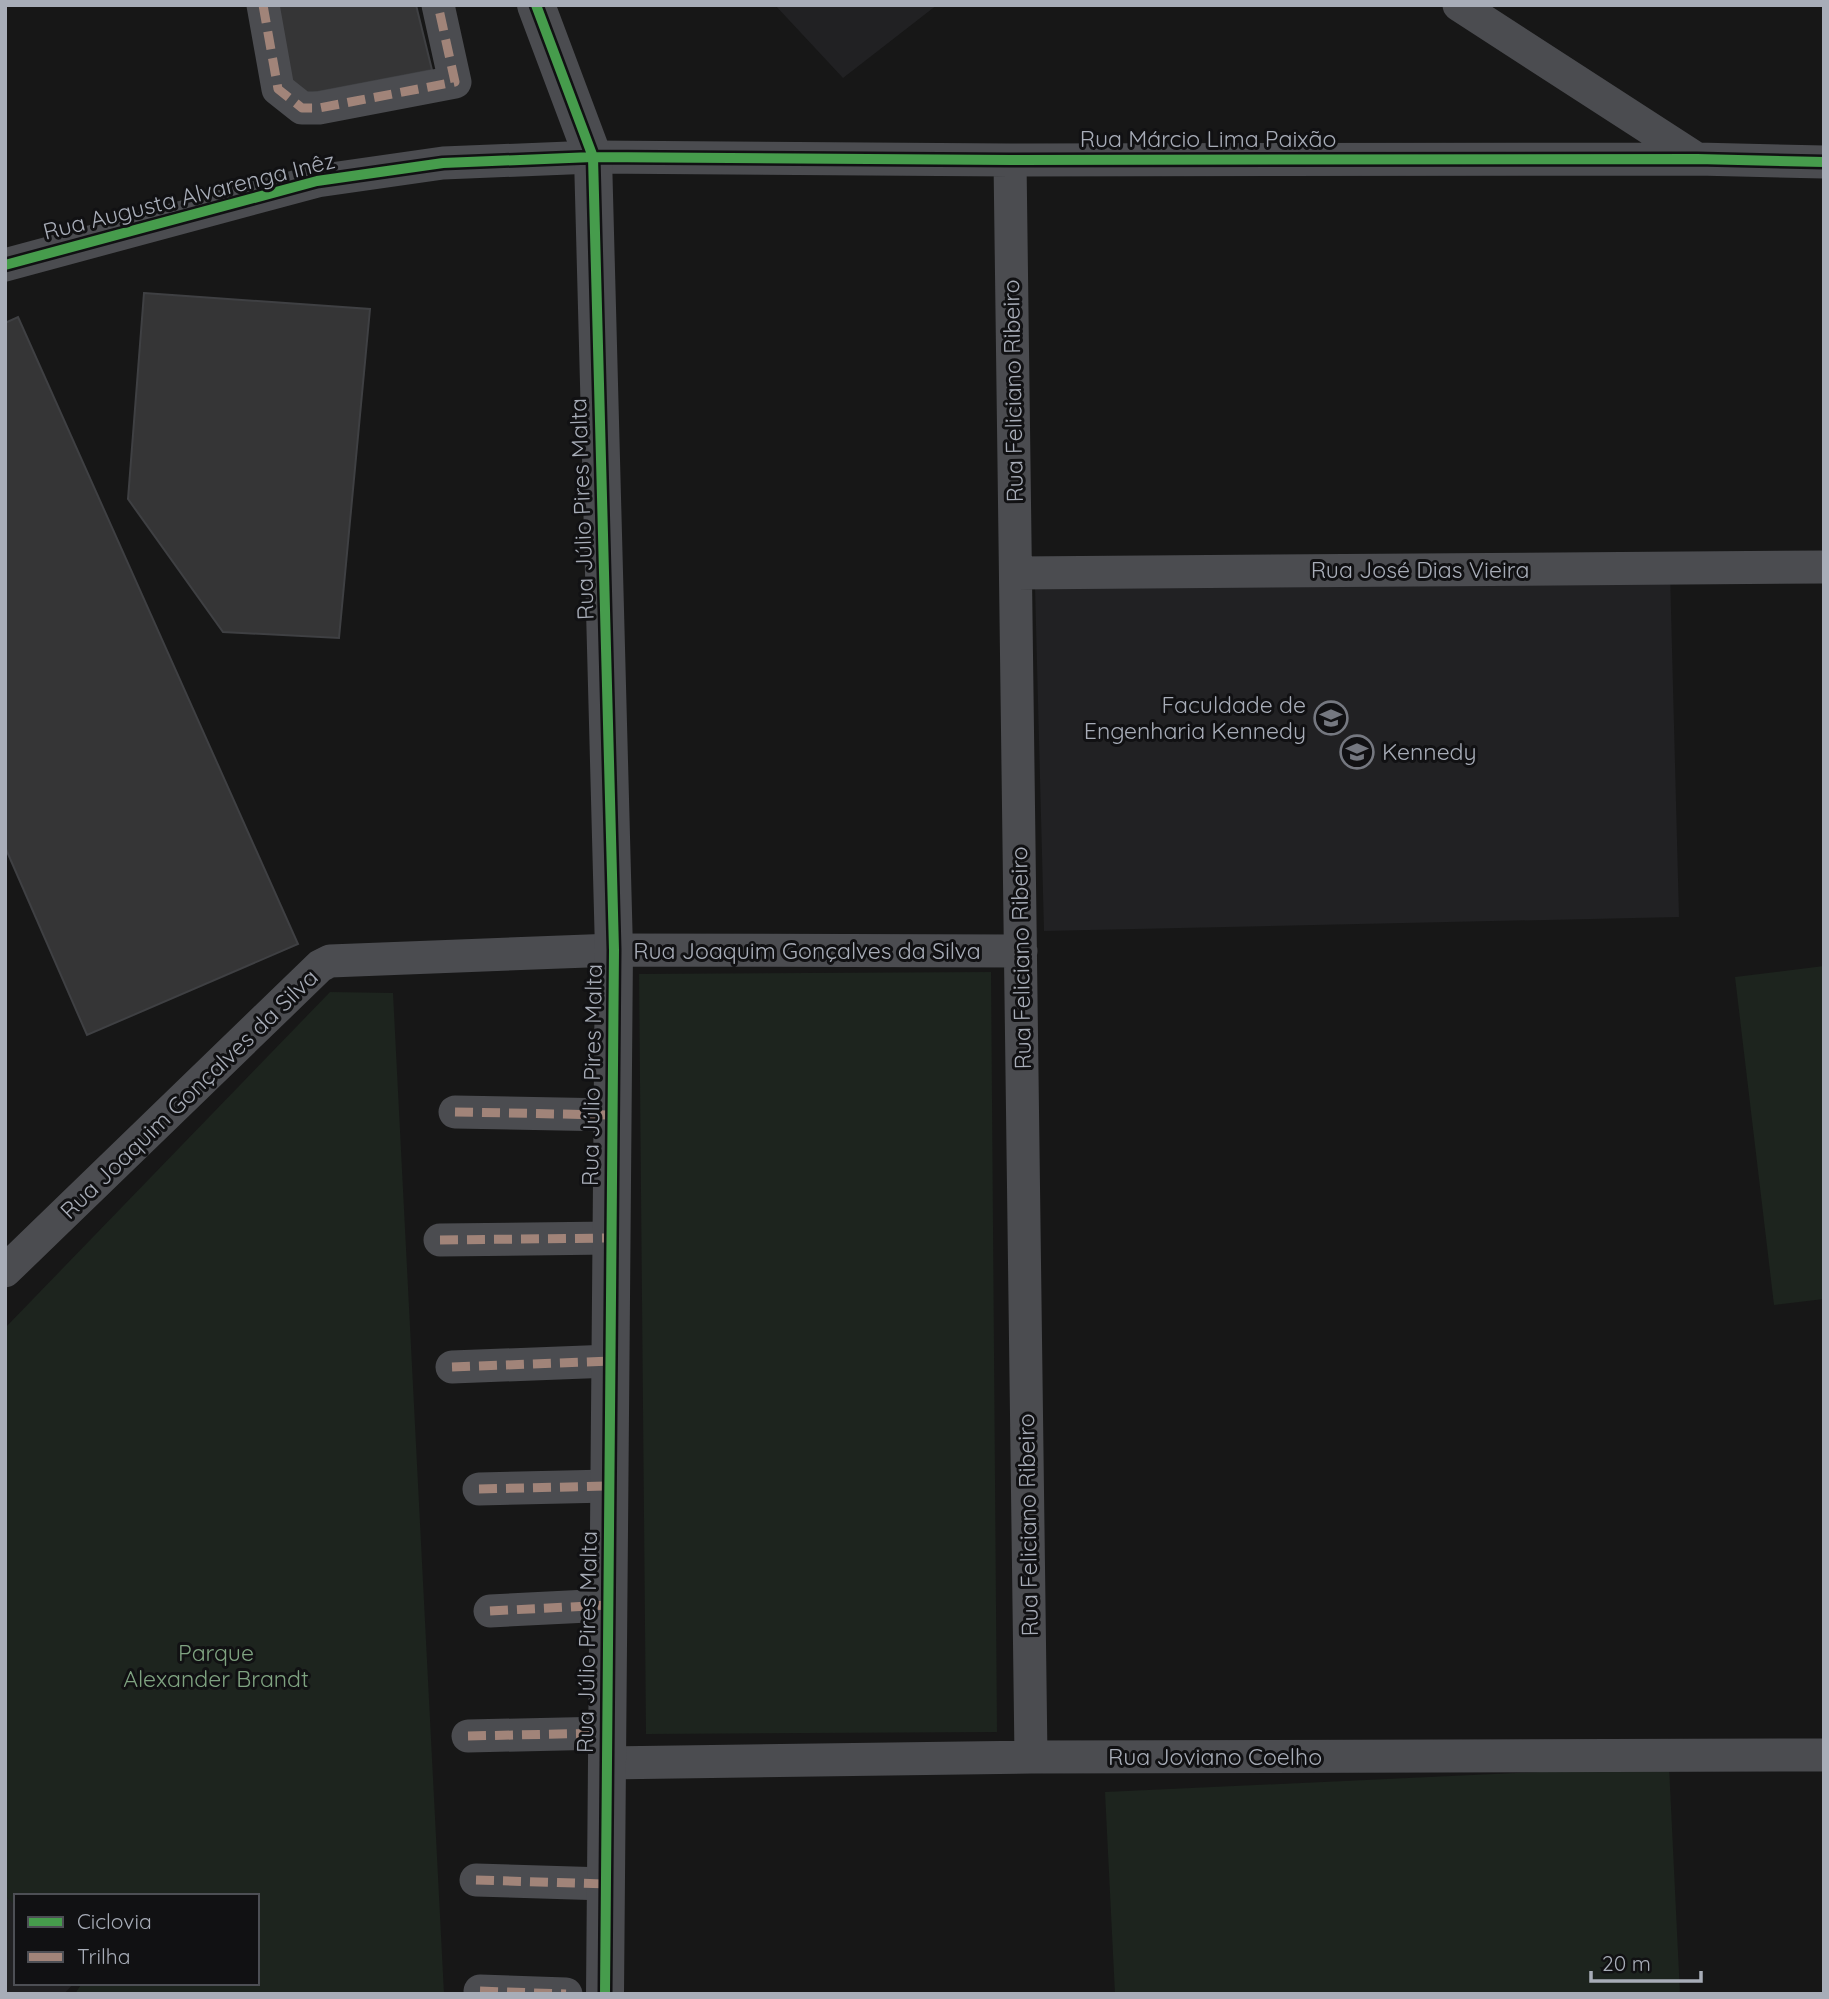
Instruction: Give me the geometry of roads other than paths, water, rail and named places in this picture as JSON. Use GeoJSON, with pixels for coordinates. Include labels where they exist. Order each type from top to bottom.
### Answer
{"type":"FeatureCollection","features":[{"type":"Feature","properties":{"kind":"street"},"geometry":{"type":"LineString","coordinates":[[262,5],[278,89],[302,108],[319,108],[455,82],[438,5]]}},
{"type":"Feature","properties":{"kind":"street","name":"Rua Júlio Pires Malta"},"geometry":{"type":"LineString","coordinates":[[536,5],[593,157],[614,950],[605,1994]]}},
{"type":"Feature","properties":{"kind":"street"},"geometry":{"type":"LineString","coordinates":[[1459,5],[1697,159]]}},
{"type":"Feature","properties":{"kind":"street","name":"Rua Márcio Lima Paixão"},"geometry":{"type":"LineString","coordinates":[[593,157],[1010,160],[1697,159],[1824,162]]}},
{"type":"Feature","properties":{"kind":"street","name":"Rua Augusta Alvarenga Inêz"},"geometry":{"type":"LineString","coordinates":[[5,265],[317,181],[443,163],[593,157]]}},
{"type":"Feature","properties":{"kind":"street","name":"Rua Feliciano Ribeiro"},"geometry":{"type":"LineString","coordinates":[[1010,160],[1031,1757]]}},
{"type":"Feature","properties":{"kind":"street","name":"Rua José Dias Vieira"},"geometry":{"type":"LineString","coordinates":[[1016,573],[1824,567]]}},
{"type":"Feature","properties":{"kind":"street","name":"Rua Joaquim Gonçalves da Silva"},"geometry":{"type":"LineString","coordinates":[[5,1271],[320,966],[330,961],[614,950],[1021,951]]}},
{"type":"Feature","properties":{"kind":"street"},"geometry":{"type":"LineString","coordinates":[[454,1112],[613,1115]]}},
{"type":"Feature","properties":{"kind":"street"},"geometry":{"type":"LineString","coordinates":[[440,1240],[611,1238]]}},
{"type":"Feature","properties":{"kind":"street"},"geometry":{"type":"LineString","coordinates":[[452,1367],[611,1361]]}},
{"type":"Feature","properties":{"kind":"street"},"geometry":{"type":"LineString","coordinates":[[479,1489],[609,1486]]}},
{"type":"Feature","properties":{"kind":"street"},"geometry":{"type":"LineString","coordinates":[[491,1611],[608,1605]]}},
{"type":"Feature","properties":{"kind":"street","name":"Rua Joviano Coelho"},"geometry":{"type":"LineString","coordinates":[[468,1736],[607,1748],[1031,1757],[1824,1755]]}},
{"type":"Feature","properties":{"kind":"street"},"geometry":{"type":"LineString","coordinates":[[476,1880],[606,1884]]}},
{"type":"Feature","properties":{"kind":"street"},"geometry":{"type":"LineString","coordinates":[[480,1991],[566,1994]]}},
{"type":"Feature","properties":{"kind":"place","name":"Faculdade de Engenharia Kennedy"},"geometry":{"type":"Point","coordinates":[1331,718]}},
{"type":"Feature","properties":{"kind":"place","name":"Kennedy"},"geometry":{"type":"Point","coordinates":[1357,752]}},
{"type":"Feature","properties":{"kind":"park label","name":"Parque Alexander Brandt"},"geometry":{"type":"Point","coordinates":[216,1666]}}]}
